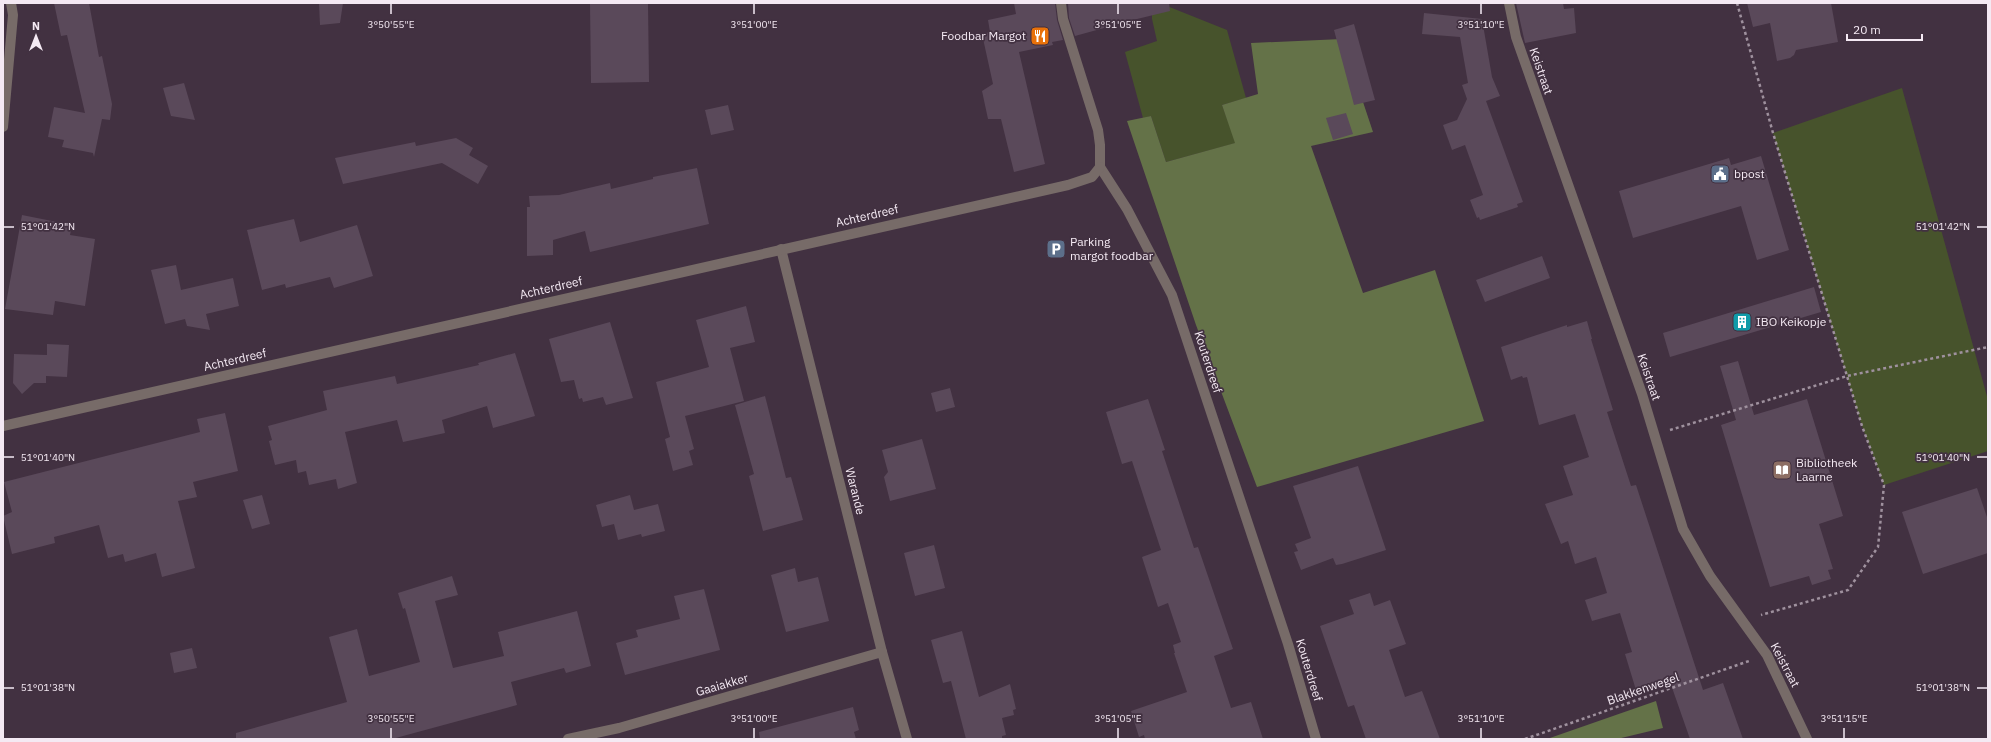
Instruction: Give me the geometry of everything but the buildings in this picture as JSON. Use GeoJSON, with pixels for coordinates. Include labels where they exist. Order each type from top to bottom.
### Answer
{"type":"FeatureCollection","features":[{"type":"Feature","properties":{"kind":"street"},"geometry":{"type":"LineString","coordinates":[[3,127],[13,16],[11,3]]}},
{"type":"Feature","properties":{"kind":"street"},"geometry":{"type":"LineString","coordinates":[[1061,3],[1063,19],[1098,130],[1100,167]]}},
{"type":"Feature","properties":{"kind":"street","name":"Keistraat"},"geometry":{"type":"LineString","coordinates":[[1509,3],[1516,38],[1642,394],[1684,529],[1710,576],[1767,655],[1807,739]]}},
{"type":"Feature","properties":{"kind":"street","name":"Achterdreef"},"geometry":{"type":"LineString","coordinates":[[3,426],[1068,185],[1092,177],[1100,167]]}},
{"type":"Feature","properties":{"kind":"street","name":"Kouterdreef"},"geometry":{"type":"LineString","coordinates":[[1100,167],[1127,209],[1172,295],[1288,644],[1316,739]]}},
{"type":"Feature","properties":{"kind":"street","name":"Warande"},"geometry":{"type":"LineString","coordinates":[[781,249],[882,652],[907,739]]}},
{"type":"Feature","properties":{"kind":"street","name":"Gaaiakker"},"geometry":{"type":"LineString","coordinates":[[568,739],[619,728],[882,652]]}},
{"type":"Feature","properties":{"kind":"path"},"geometry":{"type":"LineString","coordinates":[[1737,3],[1773,133],[1862,426],[1884,485],[1878,547],[1848,590],[1742,621]]}},
{"type":"Feature","properties":{"kind":"path"},"geometry":{"type":"LineString","coordinates":[[1654,434],[1847,376],[1988,347]]}},
{"type":"Feature","properties":{"kind":"path","name":"Blakkenwegel"},"geometry":{"type":"LineString","coordinates":[[1525,739],[1767,655]]}},
{"type":"Feature","properties":{"kind":"green space"},"geometry":{"type":"Polygon","coordinates":[[[1167,6],[1227,30],[1246,98],[1222,105],[1236,143],[1166,162],[1151,116],[1143,118],[1125,52],[1157,41],[1152,13],[1167,6]]]}},
{"type":"Feature","properties":{"kind":"green space"},"geometry":{"type":"Polygon","coordinates":[[[1342,39],[1373,132],[1311,146],[1363,293],[1435,270],[1484,421],[1257,487],[1196,325],[1127,121],[1151,116],[1166,162],[1235,143],[1222,105],[1258,94],[1251,43],[1342,39]]]}},
{"type":"Feature","properties":{"kind":"green space"},"geometry":{"type":"Polygon","coordinates":[[[1902,88],[1988,400],[1988,451],[1884,485],[1862,426],[1773,133],[1902,88]]]}},
{"type":"Feature","properties":{"kind":"green space"},"geometry":{"type":"Polygon","coordinates":[[[1656,701],[1663,728],[1617,739],[1547,739],[1656,701]]]}},
{"type":"Feature","properties":{"kind":"place","name":"Foodbar Margot"},"geometry":{"type":"Point","coordinates":[1040,36]}},
{"type":"Feature","properties":{"kind":"place","name":"bpost"},"geometry":{"type":"Point","coordinates":[1720,174]}},
{"type":"Feature","properties":{"kind":"place","name":"Parking margot foodbar"},"geometry":{"type":"Point","coordinates":[1056,249]}},
{"type":"Feature","properties":{"kind":"place","name":"IBO Keikopje"},"geometry":{"type":"Point","coordinates":[1742,322]}},
{"type":"Feature","properties":{"kind":"place","name":"Bibliotheek Laarne"},"geometry":{"type":"Point","coordinates":[1782,470]}}]}
